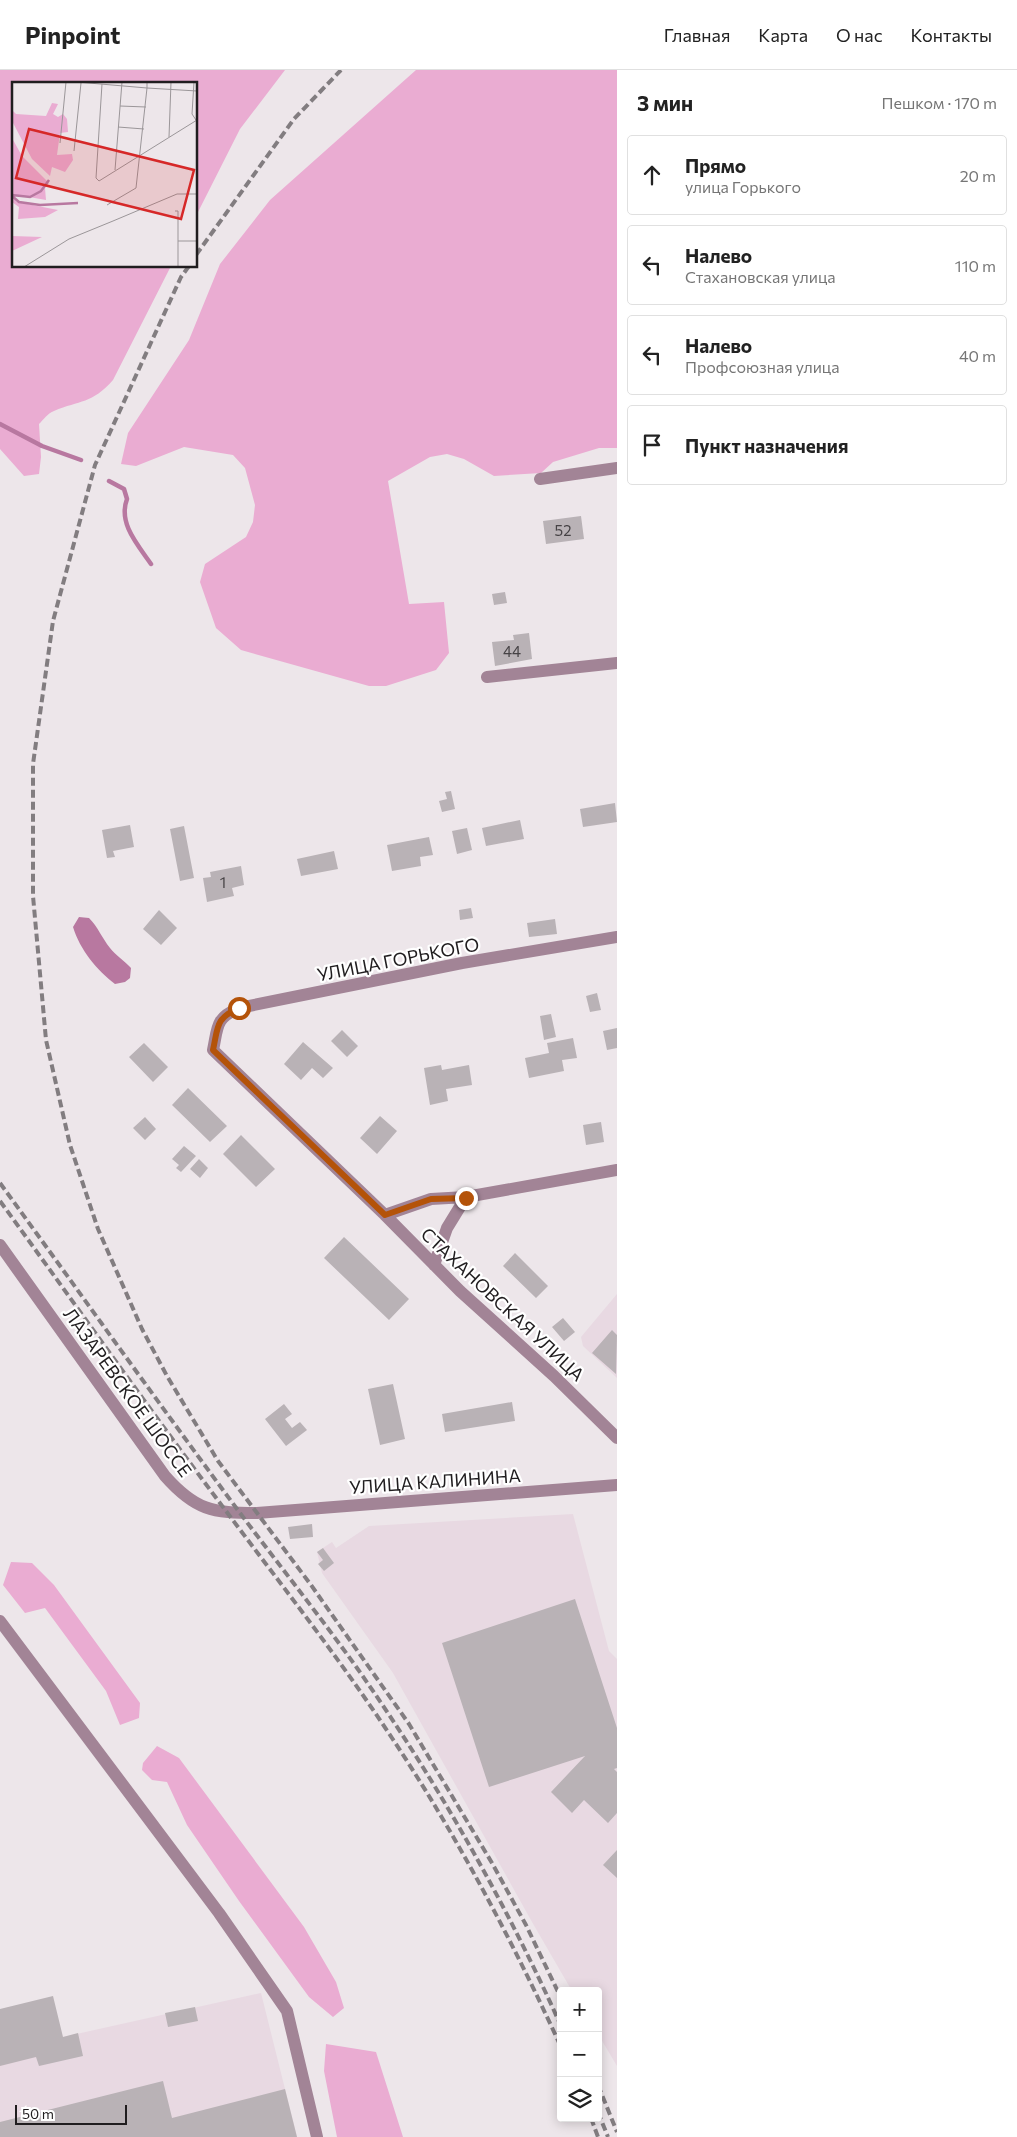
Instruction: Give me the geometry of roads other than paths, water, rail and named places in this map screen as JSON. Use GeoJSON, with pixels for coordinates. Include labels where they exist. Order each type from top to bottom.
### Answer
{"type":"FeatureCollection","features":[{"type":"Feature","properties":{"kind":"street"},"geometry":{"type":"LineString","coordinates":[[540,479],[617,468]]}},
{"type":"Feature","properties":{"kind":"street"},"geometry":{"type":"LineString","coordinates":[[487,677],[617,663]]}},
{"type":"Feature","properties":{"kind":"street","name":"УЛИЦА ГОРЬКОГО"},"geometry":{"type":"LineString","coordinates":[[213,1050],[220,1022],[225,1014],[239,1008],[462,963],[617,937]]}},
{"type":"Feature","properties":{"kind":"street","name":"СТАХАНОВСКАЯ УЛИЦА"},"geometry":{"type":"LineString","coordinates":[[213,1050],[385,1215],[460,1291],[554,1376],[617,1438]]}},
{"type":"Feature","properties":{"kind":"street"},"geometry":{"type":"LineString","coordinates":[[385,1215],[431,1199],[466,1198],[617,1170]]}},
{"type":"Feature","properties":{"kind":"street"},"geometry":{"type":"LineString","coordinates":[[434,1265],[447,1228],[466,1198]]}},
{"type":"Feature","properties":{"kind":"street","name":"ЛАЗАРЕВСКОЕ ШОССЕ"},"geometry":{"type":"LineString","coordinates":[[0,1245],[165,1476],[182,1495],[199,1506],[226,1512],[257,1513]]}},
{"type":"Feature","properties":{"kind":"street","name":"УЛИЦА КАЛИНИНА"},"geometry":{"type":"LineString","coordinates":[[257,1513],[617,1485]]}},
{"type":"Feature","properties":{"kind":"street"},"geometry":{"type":"LineString","coordinates":[[0,1621],[219,1913],[287,2011],[318,2137]]}},
{"type":"Feature","properties":{"kind":"waterway"},"geometry":{"type":"LineString","coordinates":[[0,424],[42,446],[81,460]]}},
{"type":"Feature","properties":{"kind":"waterway"},"geometry":{"type":"LineString","coordinates":[[109,481],[124,489],[127,499],[125,508],[127,525],[130,533],[151,564]]}},
{"type":"Feature","properties":{"kind":"railway"},"geometry":{"type":"LineString","coordinates":[[198,252],[294,119],[341,70]]}},
{"type":"Feature","properties":{"kind":"railway"},"geometry":{"type":"LineString","coordinates":[[188,268],[181,277],[95,465],[53,621],[33,764],[33,896],[46,1040],[70,1145],[98,1229],[142,1329],[167,1376],[218,1461],[311,1585],[409,1724],[492,1863],[526,1925],[557,1990]]}},
{"type":"Feature","properties":{"kind":"railway"},"geometry":{"type":"LineString","coordinates":[[0,1183],[240,1513],[343,1648],[386,1710],[468,1842],[517,1933],[557,2017]]}},
{"type":"Feature","properties":{"kind":"railway"},"geometry":{"type":"LineString","coordinates":[[0,1201],[169,1434],[331,1651],[392,1738],[439,1813],[483,1889],[557,2039]]}},
{"type":"Feature","properties":{"kind":"railway"},"geometry":{"type":"LineString","coordinates":[[602,2095],[617,2132]]}},
{"type":"Feature","properties":{"kind":"railway"},"geometry":{"type":"LineString","coordinates":[[592,2122],[598,2137]]}},
{"type":"Feature","properties":{"kind":"railway"},"geometry":{"type":"LineString","coordinates":[[602,2122],[608,2137]]}}]}
